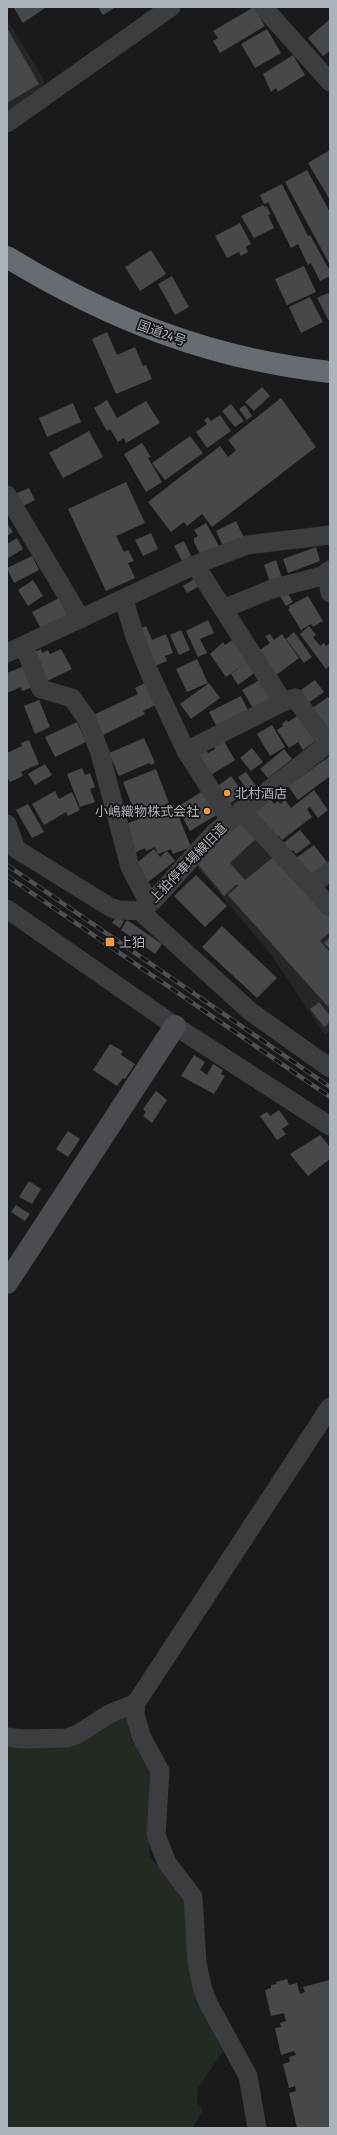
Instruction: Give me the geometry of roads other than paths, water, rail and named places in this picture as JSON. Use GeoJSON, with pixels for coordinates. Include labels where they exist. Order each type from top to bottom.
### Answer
{"type":"FeatureCollection","features":[{"type":"Feature","properties":{"kind":"highway","name":"国道24号"},"geometry":{"type":"LineString","coordinates":[[7,257],[87,303],[173,338],[236,356],[301,369],[330,372]]}},
{"type":"Feature","properties":{"kind":"street"},"geometry":{"type":"LineString","coordinates":[[7,123],[171,7]]}},
{"type":"Feature","properties":{"kind":"street"},"geometry":{"type":"LineString","coordinates":[[263,7],[330,82]]}},
{"type":"Feature","properties":{"kind":"street"},"geometry":{"type":"LineString","coordinates":[[7,495],[81,619]]}},
{"type":"Feature","properties":{"kind":"street"},"geometry":{"type":"LineString","coordinates":[[330,535],[247,545],[195,565],[124,600],[15,650],[41,689],[72,698],[87,718],[100,753],[130,867],[145,907],[251,1012],[330,1068]]}},
{"type":"Feature","properties":{"kind":"street"},"geometry":{"type":"LineString","coordinates":[[195,565],[283,702]]}},
{"type":"Feature","properties":{"kind":"street"},"geometry":{"type":"LineString","coordinates":[[223,609],[266,591],[322,576],[329,571]]}},
{"type":"Feature","properties":{"kind":"street"},"geometry":{"type":"LineString","coordinates":[[329,571],[330,593]]}},
{"type":"Feature","properties":{"kind":"street"},"geometry":{"type":"LineString","coordinates":[[124,600],[135,637],[150,674],[186,751],[235,815],[311,886],[330,907]]}},
{"type":"Feature","properties":{"kind":"street"},"geometry":{"type":"LineString","coordinates":[[186,751],[195,748],[283,702],[295,698],[329,743]]}},
{"type":"Feature","properties":{"kind":"street","name":"上狛停車場線旧道"},"geometry":{"type":"LineString","coordinates":[[145,907],[214,833],[235,815],[329,743]]}},
{"type":"Feature","properties":{"kind":"street"},"geometry":{"type":"LineString","coordinates":[[7,824],[16,849],[110,907],[118,910],[145,907]]}},
{"type":"Feature","properties":{"kind":"street"},"geometry":{"type":"LineString","coordinates":[[311,886],[330,871]]}},
{"type":"Feature","properties":{"kind":"street"},"geometry":{"type":"LineString","coordinates":[[7,909],[175,1026],[330,1126]]}},
{"type":"Feature","properties":{"kind":"street"},"geometry":{"type":"LineString","coordinates":[[7,1283],[175,1026]]}},
{"type":"Feature","properties":{"kind":"street"},"geometry":{"type":"LineString","coordinates":[[257,2128],[248,2076],[208,2003],[202,1987],[197,1963],[193,1897],[167,1863],[156,1835],[160,1771],[141,1736],[135,1714],[136,1703],[330,1407]]}},
{"type":"Feature","properties":{"kind":"street"},"geometry":{"type":"LineString","coordinates":[[7,1737],[23,1739],[67,1738],[78,1734],[109,1714],[136,1703]]}},
{"type":"Feature","properties":{"kind":"railway"},"geometry":{"type":"LineString","coordinates":[[7,865],[330,1087]]}},
{"type":"Feature","properties":{"kind":"railway"},"geometry":{"type":"LineString","coordinates":[[7,876],[330,1097]]}},
{"type":"Feature","properties":{"kind":"place","name":"北村酒店"},"geometry":{"type":"Point","coordinates":[227,793]}},
{"type":"Feature","properties":{"kind":"place","name":"小嶋織物株式会社"},"geometry":{"type":"Point","coordinates":[207,811]}},
{"type":"Feature","properties":{"kind":"place","name":"上狛"},"geometry":{"type":"Point","coordinates":[110,942]}}]}
